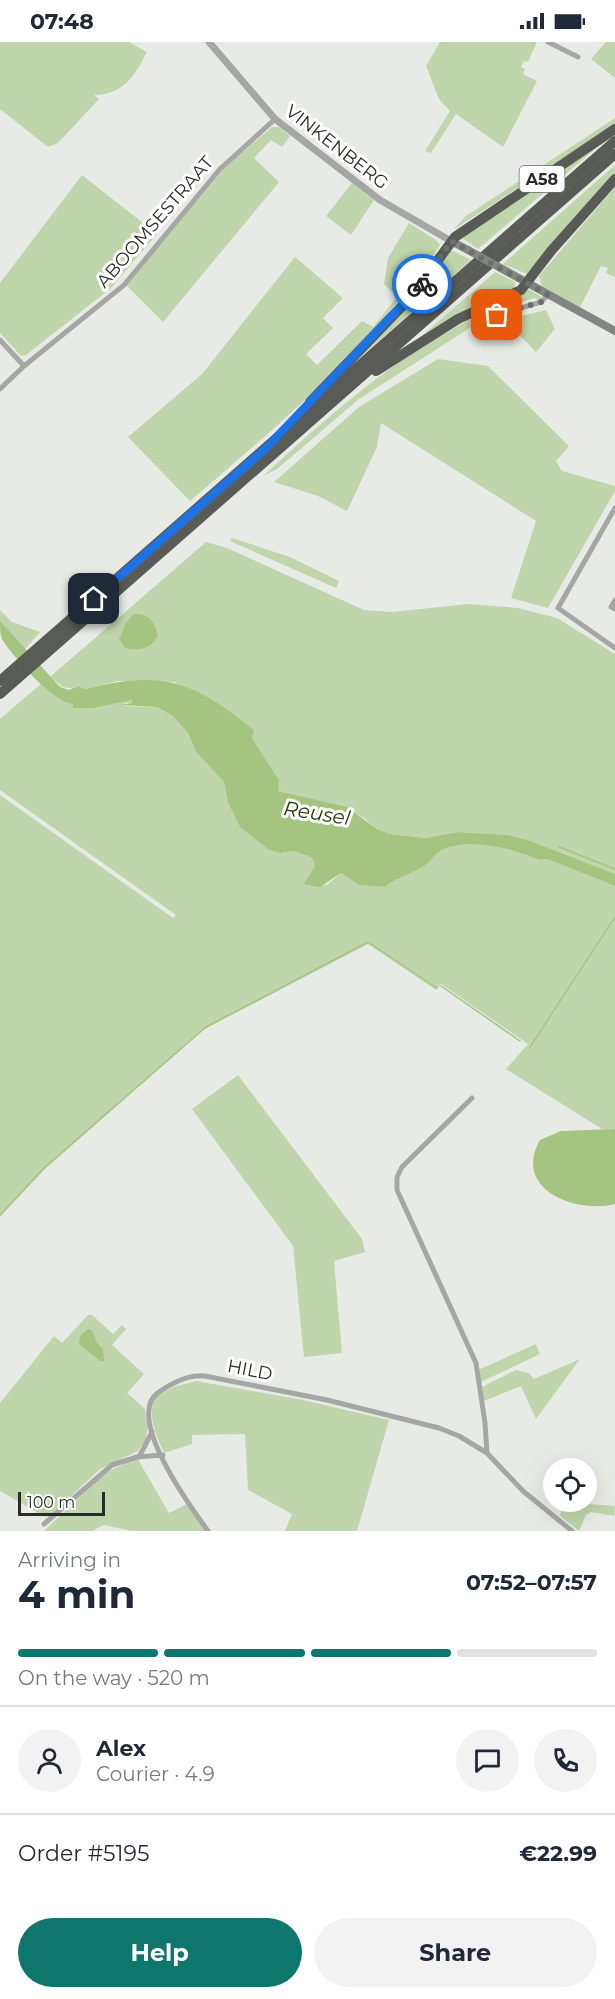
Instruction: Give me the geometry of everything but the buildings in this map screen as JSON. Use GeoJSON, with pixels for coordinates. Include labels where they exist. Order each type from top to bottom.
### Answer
{"type":"FeatureCollection","features":[{"type":"Feature","properties":{"kind":"highway","name":"A58"},"geometry":{"type":"LineString","coordinates":[[266,448],[410,298],[451,241],[615,129]]}},
{"type":"Feature","properties":{"kind":"highway","name":"A58"},"geometry":{"type":"LineString","coordinates":[[0,694],[23,667],[266,448],[615,141]]}},
{"type":"Feature","properties":{"kind":"highway","name":"A58"},"geometry":{"type":"LineString","coordinates":[[34,657],[340,396],[615,154]]}},
{"type":"Feature","properties":{"kind":"highway","name":"A58"},"geometry":{"type":"LineString","coordinates":[[340,396],[458,319],[510,297],[527,283],[551,251],[615,179]]}},
{"type":"Feature","properties":{"kind":"highway","name":"A58"},"geometry":{"type":"LineString","coordinates":[[0,681],[23,667]]}},
{"type":"Feature","properties":{"kind":"main road","name":"VINKENBERG"},"geometry":{"type":"LineString","coordinates":[[451,241],[615,331]]}},
{"type":"Feature","properties":{"kind":"street","name":"VINKENBERG"},"geometry":{"type":"LineString","coordinates":[[210,42],[274,119],[380,200],[451,241]]}},
{"type":"Feature","properties":{"kind":"street"},"geometry":{"type":"LineString","coordinates":[[548,42],[578,57]]}},
{"type":"Feature","properties":{"kind":"street","name":"ABOOMSESTRAAT"},"geometry":{"type":"LineString","coordinates":[[0,389],[24,366],[124,285],[220,169],[274,119]]}},
{"type":"Feature","properties":{"kind":"street"},"geometry":{"type":"LineString","coordinates":[[497,315],[541,302],[548,295]]}},
{"type":"Feature","properties":{"kind":"street"},"geometry":{"type":"LineString","coordinates":[[0,340],[24,366]]}},
{"type":"Feature","properties":{"kind":"street"},"geometry":{"type":"LineString","coordinates":[[615,508],[558,608],[615,648]]}},
{"type":"Feature","properties":{"kind":"street"},"geometry":{"type":"LineString","coordinates":[[615,600],[611,607],[615,609]]}},
{"type":"Feature","properties":{"kind":"street"},"geometry":{"type":"LineString","coordinates":[[472,1098],[402,1167],[397,1177],[397,1190],[476,1363],[487,1453]]}},
{"type":"Feature","properties":{"kind":"street","name":"HILD"},"geometry":{"type":"LineString","coordinates":[[208,1531],[185,1499],[163,1455],[152,1432],[149,1412],[155,1395],[183,1378],[197,1376],[327,1400],[439,1428],[487,1453],[523,1491],[572,1531]]}},
{"type":"Feature","properties":{"kind":"street"},"geometry":{"type":"LineString","coordinates":[[137,1458],[145,1449],[152,1432]]}},
{"type":"Feature","properties":{"kind":"street"},"geometry":{"type":"LineString","coordinates":[[44,1524],[102,1471],[137,1458],[163,1455]]}},
{"type":"Feature","properties":{"kind":"shaded area"},"geometry":{"type":"Polygon","coordinates":[[[0,42],[129,42],[147,52],[127,83],[113,91],[94,95],[99,99],[58,143],[48,147],[0,109],[0,42]]]}},
{"type":"Feature","properties":{"kind":"shaded area"},"geometry":{"type":"Polygon","coordinates":[[[440,42],[537,42],[528,62],[524,61],[521,67],[525,69],[523,74],[537,81],[503,147],[456,114],[431,153],[425,151],[450,111],[439,99],[426,66],[440,42]]]}},
{"type":"Feature","properties":{"kind":"shaded area"},"geometry":{"type":"Polygon","coordinates":[[[606,42],[615,42],[615,78],[591,59],[606,42]]]}},
{"type":"Feature","properties":{"kind":"shaded area"},"geometry":{"type":"Polygon","coordinates":[[[615,118],[615,125],[453,230],[466,216],[615,118]]]}},
{"type":"Feature","properties":{"kind":"shaded area"},"geometry":{"type":"Polygon","coordinates":[[[272,127],[279,127],[290,136],[282,147],[271,140],[254,158],[279,182],[163,322],[126,285],[227,165],[272,127]]]}},
{"type":"Feature","properties":{"kind":"shaded area"},"geometry":{"type":"Polygon","coordinates":[[[609,137],[478,249],[462,238],[609,137]]]}},
{"type":"Feature","properties":{"kind":"shaded area"},"geometry":{"type":"Polygon","coordinates":[[[615,165],[615,176],[527,274],[503,264],[615,165]]]}},
{"type":"Feature","properties":{"kind":"shaded area"},"geometry":{"type":"Polygon","coordinates":[[[82,175],[157,234],[111,288],[26,355],[21,356],[0,333],[0,283],[82,175]]]}},
{"type":"Feature","properties":{"kind":"shaded area"},"geometry":{"type":"Polygon","coordinates":[[[352,183],[374,200],[351,235],[326,216],[352,183]]]}},
{"type":"Feature","properties":{"kind":"shaded area"},"geometry":{"type":"Polygon","coordinates":[[[615,187],[615,277],[606,273],[608,268],[601,266],[580,307],[542,286],[539,276],[615,187]]]}},
{"type":"Feature","properties":{"kind":"shaded area"},"geometry":{"type":"Polygon","coordinates":[[[409,223],[440,245],[414,282],[356,350],[324,382],[190,501],[128,437],[202,374],[295,257],[343,298],[323,318],[333,328],[306,354],[317,365],[362,321],[373,327],[397,297],[384,284],[388,258],[409,223]]]}},
{"type":"Feature","properties":{"kind":"shaded area"},"geometry":{"type":"Polygon","coordinates":[[[448,251],[454,251],[471,260],[358,359],[448,251]]]}},
{"type":"Feature","properties":{"kind":"shaded area"},"geometry":{"type":"Polygon","coordinates":[[[495,272],[515,282],[514,288],[416,341],[495,272]]]}},
{"type":"Feature","properties":{"kind":"shaded area"},"geometry":{"type":"Polygon","coordinates":[[[528,289],[542,297],[539,301],[535,298],[501,308],[359,399],[277,469],[263,476],[327,419],[405,358],[486,310],[528,289]]]}},
{"type":"Feature","properties":{"kind":"shaded area"},"geometry":{"type":"Polygon","coordinates":[[[546,310],[555,329],[536,352],[505,320],[546,310]]]}},
{"type":"Feature","properties":{"kind":"shaded area"},"geometry":{"type":"Polygon","coordinates":[[[438,359],[488,366],[569,446],[556,461],[562,471],[615,486],[615,491],[548,608],[511,598],[536,521],[381,423],[377,447],[347,511],[318,496],[274,482],[359,407],[438,359]]]}},
{"type":"Feature","properties":{"kind":"shaded area"},"geometry":{"type":"Polygon","coordinates":[[[232,538],[290,557],[339,581],[336,588],[230,541],[232,538]]]}},
{"type":"Feature","properties":{"kind":"shaded area"},"geometry":{"type":"Polygon","coordinates":[[[206,542],[227,548],[364,610],[392,612],[468,604],[518,608],[557,618],[615,654],[615,874],[528,840],[508,835],[458,832],[426,838],[390,834],[377,829],[363,817],[300,796],[277,791],[279,780],[252,738],[174,682],[118,681],[85,689],[78,686],[65,688],[50,677],[206,542]]]}},
{"type":"Feature","properties":{"kind":"shaded area"},"geometry":{"type":"Polygon","coordinates":[[[0,610],[12,622],[40,632],[24,650],[0,621],[0,610]]]}},
{"type":"Feature","properties":{"kind":"shaded area"},"geometry":{"type":"Polygon","coordinates":[[[42,683],[63,700],[73,704],[94,706],[132,700],[132,703],[125,703],[125,706],[157,707],[173,716],[188,733],[196,752],[224,782],[228,803],[240,827],[280,853],[295,851],[312,858],[315,866],[305,884],[327,885],[341,873],[359,885],[385,887],[421,868],[442,850],[465,844],[478,844],[504,848],[540,860],[547,859],[615,886],[615,1129],[602,1129],[506,1069],[528,1044],[441,984],[436,990],[368,944],[203,1030],[44,1170],[0,1217],[0,795],[173,918],[176,915],[0,790],[0,719],[42,683]]]}},
{"type":"Feature","properties":{"kind":"shaded area"},"geometry":{"type":"Polygon","coordinates":[[[238,1075],[362,1239],[365,1252],[334,1261],[342,1353],[304,1357],[293,1246],[192,1109],[238,1075]]]}},
{"type":"Feature","properties":{"kind":"shaded area"},"geometry":{"type":"Polygon","coordinates":[[[88,1315],[92,1315],[113,1334],[122,1325],[126,1329],[112,1345],[144,1374],[127,1393],[145,1409],[146,1420],[149,1419],[146,1439],[138,1451],[100,1469],[50,1516],[45,1517],[0,1491],[0,1403],[54,1336],[62,1343],[88,1315]]]}},
{"type":"Feature","properties":{"kind":"shaded area"},"geometry":{"type":"Polygon","coordinates":[[[536,1344],[540,1354],[481,1382],[478,1370],[536,1344]]]}},
{"type":"Feature","properties":{"kind":"shaded area"},"geometry":{"type":"Polygon","coordinates":[[[580,1359],[536,1419],[521,1386],[484,1401],[482,1387],[516,1370],[529,1373],[534,1379],[580,1359]]]}},
{"type":"Feature","properties":{"kind":"shaded area"},"geometry":{"type":"Polygon","coordinates":[[[196,1381],[303,1400],[389,1420],[357,1531],[285,1531],[292,1514],[248,1490],[245,1434],[192,1435],[192,1444],[164,1453],[152,1420],[154,1398],[173,1387],[196,1381]]]}},
{"type":"Feature","properties":{"kind":"shaded area"},"geometry":{"type":"Polygon","coordinates":[[[137,1458],[169,1513],[187,1504],[205,1531],[131,1531],[104,1525],[92,1531],[44,1531],[105,1473],[137,1458]]]}},
{"type":"Feature","properties":{"kind":"shaded area"},"geometry":{"type":"Polygon","coordinates":[[[597,1505],[615,1506],[614,1516],[591,1512],[597,1512],[597,1505]]]}},
{"type":"Feature","properties":{"kind":"shaded area"},"geometry":{"type":"Polygon","coordinates":[[[561,1512],[591,1512],[586,1515],[579,1531],[560,1516],[561,1512]]]}},
{"type":"Feature","properties":{"kind":"water"},"geometry":{"type":"Polygon","coordinates":[[[134,614],[148,617],[158,636],[152,644],[144,648],[125,648],[119,639],[126,623],[134,614]]]}},
{"type":"Feature","properties":{"kind":"water","name":"Reusel"},"geometry":{"type":"Polygon","coordinates":[[[0,621],[60,687],[69,690],[78,686],[85,689],[136,680],[157,680],[194,690],[212,700],[254,730],[252,738],[279,780],[278,791],[347,807],[377,829],[390,834],[426,838],[458,832],[508,835],[528,840],[615,874],[615,886],[547,859],[540,860],[504,848],[478,844],[453,846],[442,850],[424,866],[385,887],[359,885],[341,873],[320,887],[304,884],[315,866],[312,858],[295,851],[280,853],[268,849],[240,827],[228,803],[224,782],[196,752],[188,733],[173,716],[157,707],[121,705],[132,703],[132,700],[92,708],[73,708],[73,704],[65,702],[45,688],[15,657],[2,639],[0,621]]]}},
{"type":"Feature","properties":{"kind":"water"},"geometry":{"type":"Polygon","coordinates":[[[615,1129],[615,1204],[582,1205],[566,1201],[552,1194],[541,1184],[534,1172],[534,1157],[540,1140],[561,1131],[615,1129]]]}},
{"type":"Feature","properties":{"kind":"water"},"geometry":{"type":"Polygon","coordinates":[[[88,1329],[92,1330],[97,1343],[103,1349],[104,1361],[100,1361],[79,1344],[80,1336],[88,1329]]]}},
{"type":"Feature","properties":{"kind":"waterway"},"geometry":{"type":"LineString","coordinates":[[559,847],[615,869]]}},
{"type":"Feature","properties":{"kind":"waterway"},"geometry":{"type":"LineString","coordinates":[[530,1047],[615,917]]}},
{"type":"Feature","properties":{"kind":"waterway"},"geometry":{"type":"LineString","coordinates":[[0,1215],[44,1168],[206,1027],[368,942],[437,988]]}},
{"type":"Feature","properties":{"kind":"waterway"},"geometry":{"type":"LineString","coordinates":[[441,986],[520,1041]]}},
{"type":"Feature","properties":{"kind":"way so far"},"geometry":{"type":"LineString","coordinates":[[422,284],[451,241],[548,295],[541,302],[497,315]]}},
{"type":"Feature","properties":{"kind":"route"},"geometry":{"type":"LineString","coordinates":[[94,599],[266,448],[422,284]]}}]}
